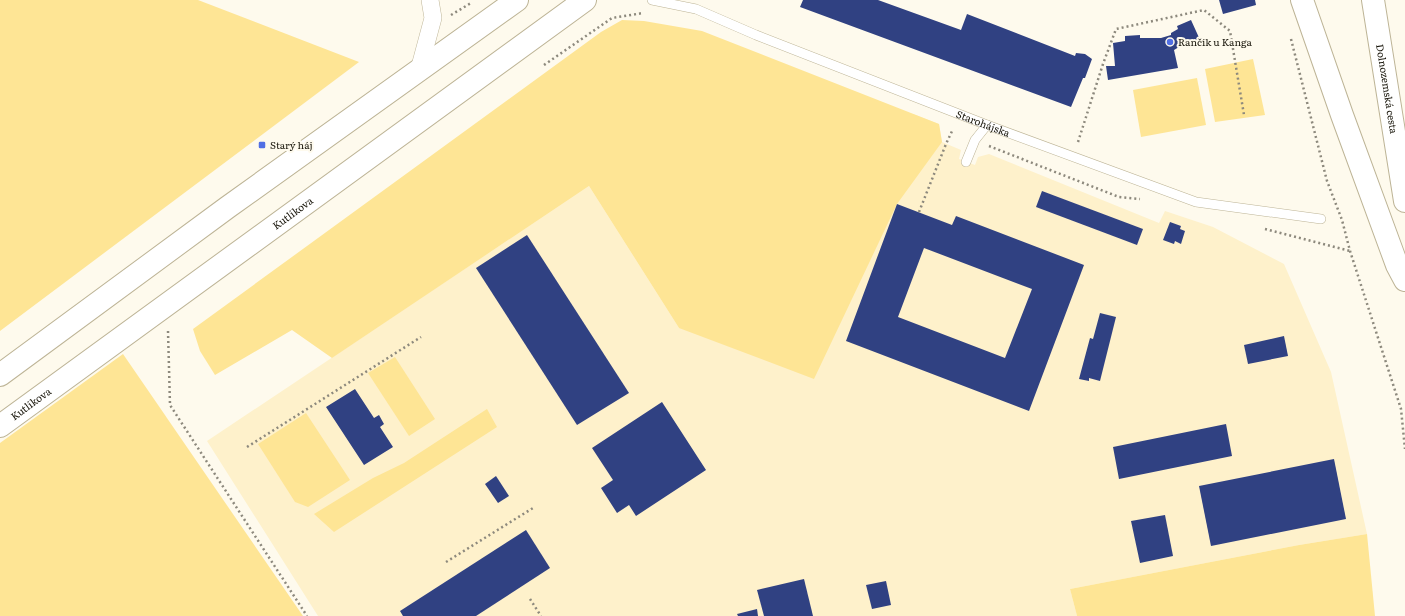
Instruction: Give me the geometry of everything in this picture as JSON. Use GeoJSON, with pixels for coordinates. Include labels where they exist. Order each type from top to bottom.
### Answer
{"type":"FeatureCollection","features":[{"type":"Feature","properties":{"kind":"main road"},"geometry":{"type":"LineString","coordinates":[[0,375],[228,207],[517,0]]}},
{"type":"Feature","properties":{"kind":"main road","name":"Kutlíkova"},"geometry":{"type":"LineString","coordinates":[[0,426],[584,0]]}},
{"type":"Feature","properties":{"kind":"main road"},"geometry":{"type":"LineString","coordinates":[[1302,0],[1397,266],[1405,280]]}},
{"type":"Feature","properties":{"kind":"main road","name":"Dolnozemská cesta"},"geometry":{"type":"LineString","coordinates":[[1373,0],[1405,201]]}},
{"type":"Feature","properties":{"kind":"street"},"geometry":{"type":"LineString","coordinates":[[419,70],[433,18],[430,0]]}},
{"type":"Feature","properties":{"kind":"lane","name":"Starohájska"},"geometry":{"type":"LineString","coordinates":[[652,0],[696,9],[986,125],[1196,202],[1321,219]]}},
{"type":"Feature","properties":{"kind":"lane"},"geometry":{"type":"LineString","coordinates":[[966,162],[975,140],[986,125]]}},
{"type":"Feature","properties":{"kind":"path"},"geometry":{"type":"LineString","coordinates":[[451,16],[471,3]]}},
{"type":"Feature","properties":{"kind":"path"},"geometry":{"type":"LineString","coordinates":[[1073,158],[1103,64],[1116,29],[1204,10],[1230,31],[1244,115]]}},
{"type":"Feature","properties":{"kind":"path"},"geometry":{"type":"LineString","coordinates":[[544,65],[612,18]]}},
{"type":"Feature","properties":{"kind":"path"},"geometry":{"type":"LineString","coordinates":[[1290,38],[1327,181],[1342,220],[1350,251],[1401,409],[1405,449]]}},
{"type":"Feature","properties":{"kind":"path"},"geometry":{"type":"LineString","coordinates":[[919,212],[953,129]]}},
{"type":"Feature","properties":{"kind":"path"},"geometry":{"type":"LineString","coordinates":[[168,327],[170,405],[307,616]]}},
{"type":"Feature","properties":{"kind":"path"},"geometry":{"type":"LineString","coordinates":[[247,447],[421,337]]}},
{"type":"Feature","properties":{"kind":"path"},"geometry":{"type":"LineString","coordinates":[[446,562],[534,508]]}},
{"type":"Feature","properties":{"kind":"path"},"geometry":{"type":"LineString","coordinates":[[530,599],[541,616]]}},
{"type":"Feature","properties":{"kind":"shaded area"},"geometry":{"type":"Polygon","coordinates":[[[0,0],[198,0],[359,62],[0,331],[0,0]]]}},
{"type":"Feature","properties":{"kind":"shaded area"},"geometry":{"type":"Polygon","coordinates":[[[622,20],[644,21],[702,31],[939,124],[942,142],[897,204],[814,379],[679,328],[589,186],[332,358],[292,330],[215,375],[200,351],[193,329],[601,32],[622,20]]]}},
{"type":"Feature","properties":{"kind":"shaded area"},"geometry":{"type":"Polygon","coordinates":[[[1253,59],[1265,115],[1215,122],[1205,69],[1253,59]]]}},
{"type":"Feature","properties":{"kind":"shaded area"},"geometry":{"type":"Polygon","coordinates":[[[1197,78],[1206,125],[1141,137],[1133,90],[1197,78]]]}},
{"type":"Feature","properties":{"kind":"shaded area"},"geometry":{"type":"Polygon","coordinates":[[[913,114],[939,124],[942,142],[961,150],[959,159],[975,165],[978,157],[989,154],[1159,223],[1165,211],[1213,227],[1284,264],[1331,372],[1367,534],[1299,545],[1070,589],[1077,616],[318,616],[207,441],[589,186],[679,328],[913,114]]]}},
{"type":"Feature","properties":{"kind":"shaded area"},"geometry":{"type":"Polygon","coordinates":[[[123,354],[303,616],[0,616],[0,443],[123,354]]]}},
{"type":"Feature","properties":{"kind":"shaded area"},"geometry":{"type":"Polygon","coordinates":[[[395,357],[435,419],[409,436],[368,373],[395,357]]]}},
{"type":"Feature","properties":{"kind":"shaded area"},"geometry":{"type":"Polygon","coordinates":[[[487,409],[497,427],[334,532],[314,514],[373,478],[404,463],[487,409]]]}},
{"type":"Feature","properties":{"kind":"shaded area"},"geometry":{"type":"Polygon","coordinates":[[[306,413],[350,480],[308,507],[295,502],[258,444],[306,413]]]}},
{"type":"Feature","properties":{"kind":"shaded area"},"geometry":{"type":"Polygon","coordinates":[[[1367,534],[1375,616],[1077,616],[1070,589],[1299,545],[1367,534]]]}},
{"type":"Feature","properties":{"kind":"building"},"geometry":{"type":"Polygon","coordinates":[[[803,0],[878,0],[961,30],[967,14],[1075,56],[1076,53],[1085,54],[1092,59],[1085,78],[1083,78],[1071,107],[800,7],[803,0]]]}},
{"type":"Feature","properties":{"kind":"building"},"geometry":{"type":"Polygon","coordinates":[[[1219,0],[1255,0],[1256,5],[1223,14],[1219,0]]]}},
{"type":"Feature","properties":{"kind":"building"},"geometry":{"type":"Polygon","coordinates":[[[1191,20],[1201,42],[1186,48],[1184,44],[1174,50],[1178,68],[1108,80],[1106,66],[1115,66],[1113,43],[1125,41],[1125,36],[1140,35],[1140,38],[1161,38],[1171,35],[1171,33],[1178,29],[1177,26],[1191,20]]]}},
{"type":"Feature","properties":{"kind":"building"},"geometry":{"type":"Polygon","coordinates":[[[1042,191],[1143,229],[1137,245],[1036,207],[1042,191]]]}},
{"type":"Feature","properties":{"kind":"building"},"geometry":{"type":"Polygon","coordinates":[[[897,204],[952,225],[956,216],[1084,265],[1029,411],[846,341],[897,204]],[[924,248],[898,317],[1005,358],[1032,289],[924,248]]]}},
{"type":"Feature","properties":{"kind":"building"},"geometry":{"type":"Polygon","coordinates":[[[1170,222],[1181,226],[1180,229],[1185,231],[1181,244],[1175,241],[1174,244],[1163,240],[1170,222]]]}},
{"type":"Feature","properties":{"kind":"building"},"geometry":{"type":"Polygon","coordinates":[[[527,235],[629,393],[577,425],[476,268],[527,235]]]}},
{"type":"Feature","properties":{"kind":"building"},"geometry":{"type":"Polygon","coordinates":[[[1100,313],[1116,317],[1100,381],[1089,378],[1089,381],[1079,379],[1090,338],[1093,339],[1100,313]]]}},
{"type":"Feature","properties":{"kind":"building"},"geometry":{"type":"Polygon","coordinates":[[[1284,336],[1288,356],[1248,364],[1244,345],[1284,336]]]}},
{"type":"Feature","properties":{"kind":"building"},"geometry":{"type":"Polygon","coordinates":[[[355,389],[374,418],[379,415],[384,424],[380,427],[393,447],[364,465],[326,407],[355,389]]]}},
{"type":"Feature","properties":{"kind":"building"},"geometry":{"type":"Polygon","coordinates":[[[662,402],[706,470],[636,516],[629,505],[617,513],[601,488],[613,480],[592,448],[662,402]]]}},
{"type":"Feature","properties":{"kind":"building"},"geometry":{"type":"Polygon","coordinates":[[[1226,424],[1232,456],[1119,479],[1113,447],[1226,424]]]}},
{"type":"Feature","properties":{"kind":"building"},"geometry":{"type":"Polygon","coordinates":[[[1334,459],[1346,519],[1211,546],[1199,486],[1334,459]]]}},
{"type":"Feature","properties":{"kind":"building"},"geometry":{"type":"Polygon","coordinates":[[[496,476],[509,496],[498,503],[485,484],[496,476]]]}},
{"type":"Feature","properties":{"kind":"building"},"geometry":{"type":"Polygon","coordinates":[[[1165,515],[1173,556],[1140,563],[1131,521],[1165,515]]]}},
{"type":"Feature","properties":{"kind":"building"},"geometry":{"type":"Polygon","coordinates":[[[526,530],[550,568],[476,616],[403,616],[400,611],[526,530]]]}},
{"type":"Feature","properties":{"kind":"building"},"geometry":{"type":"Polygon","coordinates":[[[804,579],[813,616],[764,616],[757,590],[804,579]]]}},
{"type":"Feature","properties":{"kind":"building"},"geometry":{"type":"Polygon","coordinates":[[[886,581],[891,605],[872,609],[866,585],[886,581]]]}},
{"type":"Feature","properties":{"kind":"building"},"geometry":{"type":"Polygon","coordinates":[[[757,609],[758,616],[738,616],[737,614],[757,609]]]}},
{"type":"Feature","properties":{"kind":"place","name":"Rančík u Kanga"},"geometry":{"type":"Point","coordinates":[1170,42]}},
{"type":"Feature","properties":{"kind":"place","name":"Starý háj"},"geometry":{"type":"Point","coordinates":[262,145]}}]}
